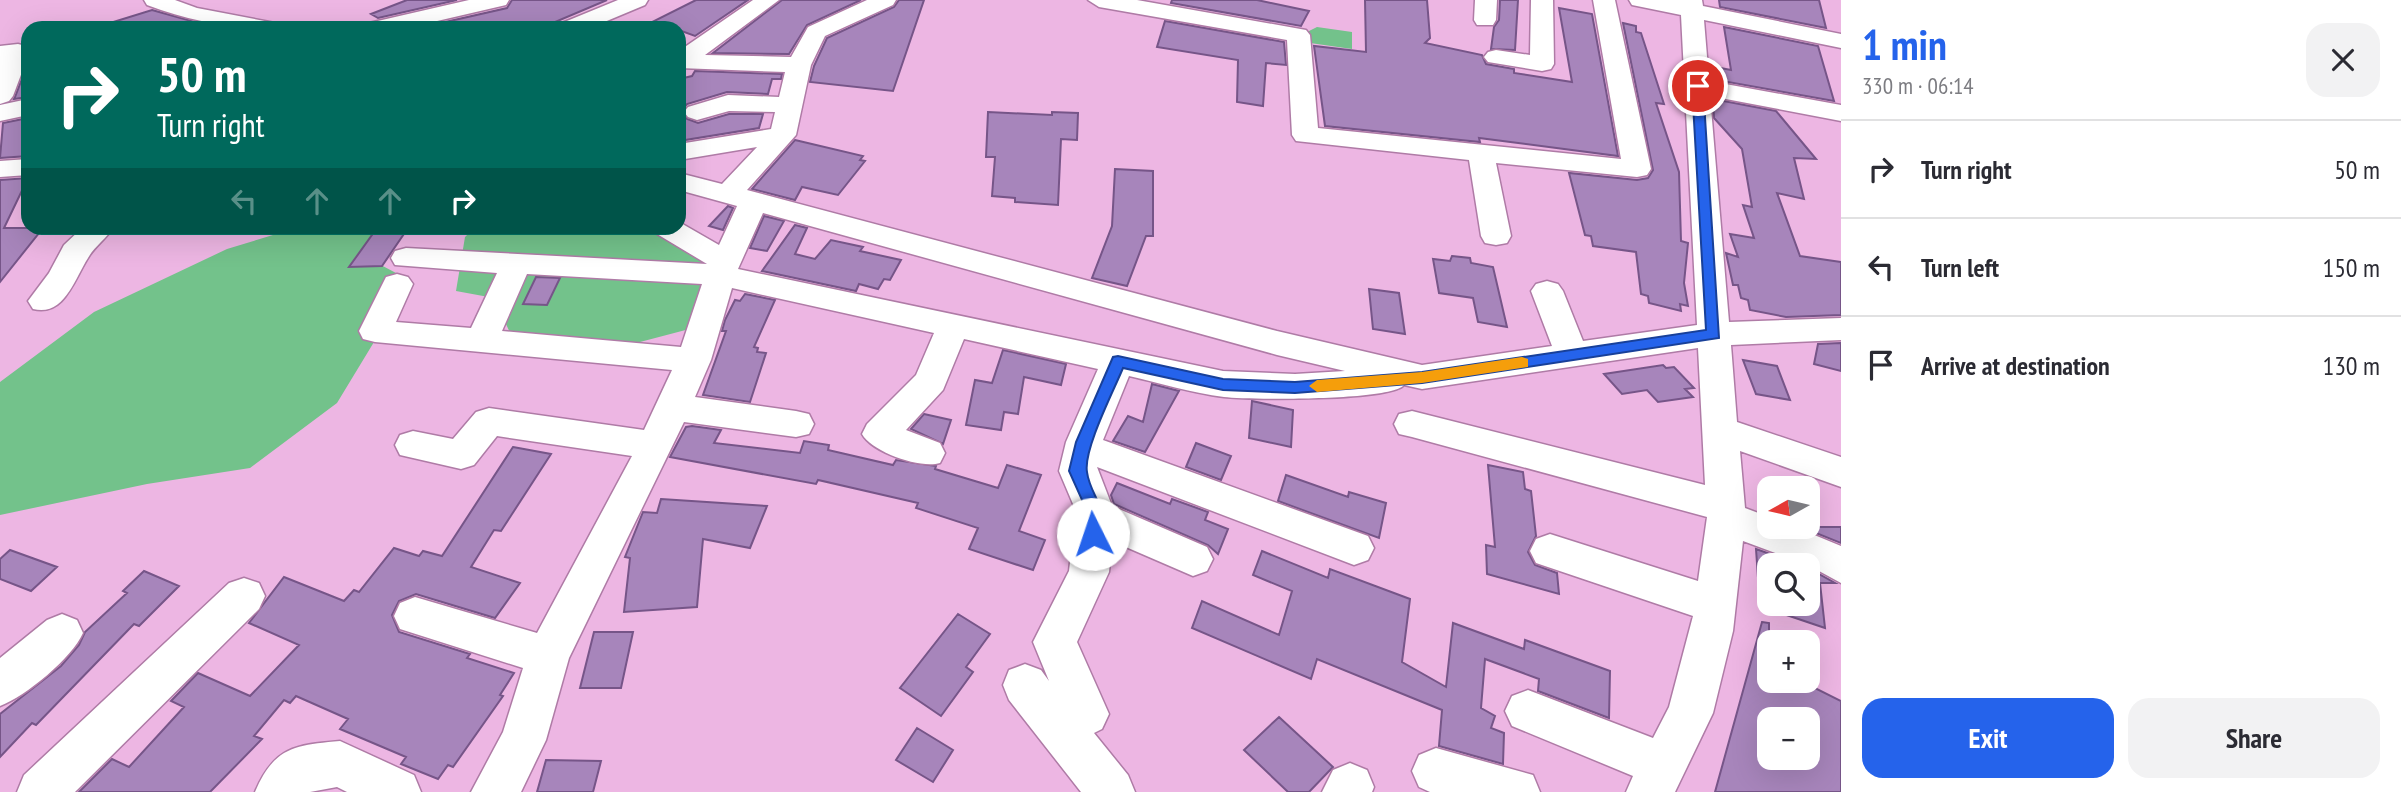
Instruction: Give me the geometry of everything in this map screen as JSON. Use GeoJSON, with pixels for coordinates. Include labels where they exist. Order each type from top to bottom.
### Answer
{"type":"FeatureCollection","features":[{"type":"Feature","properties":{"kind":"street"},"geometry":{"type":"LineString","coordinates":[[155,0],[192,14],[222,21]]}},
{"type":"Feature","properties":{"kind":"street"},"geometry":{"type":"LineString","coordinates":[[587,21],[637,0]]}},
{"type":"Feature","properties":{"kind":"street"},"geometry":{"type":"LineString","coordinates":[[686,57],[768,0]]}},
{"type":"Feature","properties":{"kind":"street"},"geometry":{"type":"LineString","coordinates":[[495,792],[523,740],[548,656],[656,446],[694,360],[723,268],[740,198],[782,135],[799,65],[816,32],[885,0]]}},
{"type":"Feature","properties":{"kind":"street"},"geometry":{"type":"LineString","coordinates":[[1099,0],[1298,35],[1305,135],[1637,169],[1604,0]]}},
{"type":"Feature","properties":{"kind":"street"},"geometry":{"type":"LineString","coordinates":[[1496,57],[1542,64],[1542,0]]}},
{"type":"Feature","properties":{"kind":"street"},"geometry":{"type":"LineString","coordinates":[[1640,0],[1794,21],[1841,41]]}},
{"type":"Feature","properties":{"kind":"street"},"geometry":{"type":"LineString","coordinates":[[402,21],[462,4],[494,11]]}},
{"type":"Feature","properties":{"kind":"street"},"geometry":{"type":"LineString","coordinates":[[1528,711],[1657,779],[1690,713],[1716,605],[1726,512],[1691,6]]}},
{"type":"Feature","properties":{"kind":"street"},"geometry":{"type":"LineString","coordinates":[[0,53],[18,51],[0,96]]}},
{"type":"Feature","properties":{"kind":"street"},"geometry":{"type":"LineString","coordinates":[[686,61],[799,65]]}},
{"type":"Feature","properties":{"kind":"street"},"geometry":{"type":"LineString","coordinates":[[1698,86],[1841,113]]}},
{"type":"Feature","properties":{"kind":"street"},"geometry":{"type":"LineString","coordinates":[[697,112],[728,103],[790,105]]}},
{"type":"Feature","properties":{"kind":"street"},"geometry":{"type":"LineString","coordinates":[[0,113],[21,108]]}},
{"type":"Feature","properties":{"kind":"street"},"geometry":{"type":"LineString","coordinates":[[686,151],[782,135]]}},
{"type":"Feature","properties":{"kind":"street"},"geometry":{"type":"LineString","coordinates":[[1481,153],[1496,236]]}},
{"type":"Feature","properties":{"kind":"street"},"geometry":{"type":"LineString","coordinates":[[0,169],[21,168]]}},
{"type":"Feature","properties":{"kind":"street"},"geometry":{"type":"LineString","coordinates":[[686,183],[1277,343],[1422,377]]}},
{"type":"Feature","properties":{"kind":"street"},"geometry":{"type":"LineString","coordinates":[[44,301],[63,277],[75,252],[91,235]]}},
{"type":"Feature","properties":{"kind":"street"},"geometry":{"type":"LineString","coordinates":[[677,235],[723,268]]}},
{"type":"Feature","properties":{"kind":"street"},"geometry":{"type":"LineString","coordinates":[[694,360],[375,331],[401,271],[516,264],[723,268],[954,324],[1223,384],[1295,387],[1422,377],[1713,334],[1841,329]]}},
{"type":"Feature","properties":{"kind":"street"},"geometry":{"type":"LineString","coordinates":[[482,341],[516,264]]}},
{"type":"Feature","properties":{"kind":"street"},"geometry":{"type":"LineString","coordinates":[[1547,291],[1572,355]]}},
{"type":"Feature","properties":{"kind":"street"},"geometry":{"type":"LineString","coordinates":[[927,453],[880,435],[930,381],[954,324]]}},
{"type":"Feature","properties":{"kind":"street"},"geometry":{"type":"LineString","coordinates":[[1060,727],[1086,714],[1055,642],[1089,572],[1095,516],[1078,471],[1083,447],[1118,361]]}},
{"type":"Feature","properties":{"kind":"street"},"geometry":{"type":"LineString","coordinates":[[672,407],[796,424]]}},
{"type":"Feature","properties":{"kind":"street"},"geometry":{"type":"LineString","coordinates":[[413,444],[461,455],[489,421],[656,446]]}},
{"type":"Feature","properties":{"kind":"street"},"geometry":{"type":"LineString","coordinates":[[1412,424],[1726,512],[1841,566]]}},
{"type":"Feature","properties":{"kind":"street"},"geometry":{"type":"LineString","coordinates":[[1721,430],[1841,472]]}},
{"type":"Feature","properties":{"kind":"street"},"geometry":{"type":"LineString","coordinates":[[1083,447],[1354,548]]}},
{"type":"Feature","properties":{"kind":"street"},"geometry":{"type":"LineString","coordinates":[[1095,516],[1193,559]]}},
{"type":"Feature","properties":{"kind":"street"},"geometry":{"type":"LineString","coordinates":[[1550,551],[1716,605]]}},
{"type":"Feature","properties":{"kind":"street"},"geometry":{"type":"LineString","coordinates":[[41,792],[244,596]]}},
{"type":"Feature","properties":{"kind":"street"},"geometry":{"type":"LineString","coordinates":[[415,616],[548,656]]}},
{"type":"Feature","properties":{"kind":"street"},"geometry":{"type":"LineString","coordinates":[[0,685],[62,633]]}},
{"type":"Feature","properties":{"kind":"street"},"geometry":{"type":"LineString","coordinates":[[1025,685],[1111,792]]}},
{"type":"Feature","properties":{"kind":"street"},"geometry":{"type":"LineString","coordinates":[[279,792],[299,768],[340,764],[397,792]]}},
{"type":"Feature","properties":{"kind":"street"},"geometry":{"type":"LineString","coordinates":[[1436,771],[1516,792]]}},
{"type":"Feature","properties":{"kind":"green space"},"geometry":{"type":"Polygon","coordinates":[[[1317,27],[1352,32],[1352,49],[1303,42],[1303,34],[1317,27]]]}},
{"type":"Feature","properties":{"kind":"green space"},"geometry":{"type":"Polygon","coordinates":[[[686,234],[723,258],[697,327],[621,347],[512,337],[494,298],[456,291],[465,237],[686,234]]]}},
{"type":"Feature","properties":{"kind":"green space"},"geometry":{"type":"Polygon","coordinates":[[[273,235],[385,235],[364,256],[411,281],[337,403],[250,468],[147,484],[0,515],[0,382],[94,312],[227,249],[273,235]]]}},
{"type":"Feature","properties":{"kind":"building"},"geometry":{"type":"Polygon","coordinates":[[[407,0],[457,0],[378,18],[371,14],[407,0]]]}},
{"type":"Feature","properties":{"kind":"building"},"geometry":{"type":"Polygon","coordinates":[[[512,0],[607,0],[558,21],[450,21],[507,8],[512,0]]]}},
{"type":"Feature","properties":{"kind":"building"},"geometry":{"type":"Polygon","coordinates":[[[696,0],[748,0],[695,36],[686,33],[686,21],[654,21],[696,0]]]}},
{"type":"Feature","properties":{"kind":"building"},"geometry":{"type":"Polygon","coordinates":[[[782,0],[861,0],[807,25],[789,54],[713,53],[782,0]]]}},
{"type":"Feature","properties":{"kind":"building"},"geometry":{"type":"Polygon","coordinates":[[[899,0],[924,0],[893,91],[810,82],[827,38],[894,7],[899,0]]]}},
{"type":"Feature","properties":{"kind":"building"},"geometry":{"type":"Polygon","coordinates":[[[1172,0],[1257,0],[1309,11],[1301,26],[1171,3],[1172,0]]]}},
{"type":"Feature","properties":{"kind":"building"},"geometry":{"type":"Polygon","coordinates":[[[1365,0],[1427,0],[1430,38],[1425,43],[1482,55],[1486,64],[1514,69],[1514,73],[1572,82],[1559,8],[1592,14],[1618,156],[1479,138],[1480,142],[1325,126],[1314,46],[1366,52],[1365,0]]]}},
{"type":"Feature","properties":{"kind":"building"},"geometry":{"type":"Polygon","coordinates":[[[1500,0],[1518,0],[1515,50],[1491,49],[1494,27],[1499,20],[1500,0]]]}},
{"type":"Feature","properties":{"kind":"building"},"geometry":{"type":"Polygon","coordinates":[[[1719,0],[1819,0],[1826,28],[1720,7],[1719,0]]]}},
{"type":"Feature","properties":{"kind":"building"},"geometry":{"type":"Polygon","coordinates":[[[152,10],[191,21],[116,21],[152,10]]]}},
{"type":"Feature","properties":{"kind":"building"},"geometry":{"type":"Polygon","coordinates":[[[1165,21],[1284,42],[1286,65],[1266,63],[1263,106],[1237,102],[1238,60],[1157,47],[1165,21]]]}},
{"type":"Feature","properties":{"kind":"building"},"geometry":{"type":"Polygon","coordinates":[[[1623,23],[1636,26],[1636,32],[1641,33],[1664,104],[1656,103],[1679,172],[1681,241],[1688,243],[1684,283],[1688,306],[1680,304],[1681,311],[1649,303],[1648,296],[1641,294],[1636,252],[1593,246],[1591,236],[1585,235],[1569,173],[1637,180],[1648,178],[1653,170],[1623,23]]]}},
{"type":"Feature","properties":{"kind":"building"},"geometry":{"type":"Polygon","coordinates":[[[1724,27],[1818,46],[1834,101],[1711,79],[1710,66],[1731,70],[1724,27]]]}},
{"type":"Feature","properties":{"kind":"building"},"geometry":{"type":"Polygon","coordinates":[[[695,71],[782,74],[781,79],[772,79],[768,94],[727,92],[686,105],[686,77],[692,76],[695,71]]]}},
{"type":"Feature","properties":{"kind":"building"},"geometry":{"type":"Polygon","coordinates":[[[21,81],[21,98],[14,99],[21,81]]]}},
{"type":"Feature","properties":{"kind":"building"},"geometry":{"type":"Polygon","coordinates":[[[1713,99],[1776,111],[1816,159],[1794,158],[1804,199],[1777,193],[1800,256],[1841,262],[1841,315],[1786,317],[1750,310],[1748,300],[1741,298],[1738,285],[1733,285],[1726,253],[1738,257],[1730,234],[1754,238],[1743,205],[1752,207],[1742,149],[1714,118],[1713,99]]]}},
{"type":"Feature","properties":{"kind":"building"},"geometry":{"type":"Polygon","coordinates":[[[988,112],[1052,115],[1052,112],[1078,113],[1077,140],[1061,139],[1058,205],[1015,202],[1015,198],[992,196],[995,157],[986,157],[988,112]]]}},
{"type":"Feature","properties":{"kind":"building"},"geometry":{"type":"Polygon","coordinates":[[[729,114],[763,114],[759,128],[686,140],[686,118],[698,123],[729,114]]]}},
{"type":"Feature","properties":{"kind":"building"},"geometry":{"type":"Polygon","coordinates":[[[21,119],[21,156],[0,158],[3,123],[21,119]]]}},
{"type":"Feature","properties":{"kind":"building"},"geometry":{"type":"Polygon","coordinates":[[[795,140],[863,156],[860,160],[865,161],[838,195],[802,187],[795,200],[752,189],[795,140]]]}},
{"type":"Feature","properties":{"kind":"building"},"geometry":{"type":"Polygon","coordinates":[[[1115,169],[1153,171],[1153,236],[1146,236],[1127,286],[1092,278],[1112,226],[1115,169]]]}},
{"type":"Feature","properties":{"kind":"building"},"geometry":{"type":"Polygon","coordinates":[[[21,178],[21,193],[4,228],[21,228],[21,235],[37,235],[0,282],[0,180],[21,178]]]}},
{"type":"Feature","properties":{"kind":"building"},"geometry":{"type":"Polygon","coordinates":[[[728,206],[733,208],[723,230],[709,226],[728,206]]]}},
{"type":"Feature","properties":{"kind":"building"},"geometry":{"type":"Polygon","coordinates":[[[764,216],[784,221],[767,251],[750,248],[764,216]]]}},
{"type":"Feature","properties":{"kind":"building"},"geometry":{"type":"Polygon","coordinates":[[[795,225],[807,228],[795,254],[815,259],[831,240],[863,247],[860,251],[901,260],[890,280],[884,279],[878,289],[859,284],[856,291],[762,271],[795,225]]]}},
{"type":"Feature","properties":{"kind":"building"},"geometry":{"type":"Polygon","coordinates":[[[372,235],[403,235],[382,266],[349,267],[372,235]]]}},
{"type":"Feature","properties":{"kind":"building"},"geometry":{"type":"Polygon","coordinates":[[[1452,256],[1470,258],[1471,263],[1493,267],[1507,327],[1478,322],[1473,298],[1439,293],[1433,259],[1450,261],[1452,256]]]}},
{"type":"Feature","properties":{"kind":"building"},"geometry":{"type":"Polygon","coordinates":[[[536,277],[560,278],[547,305],[523,304],[536,277]]]}},
{"type":"Feature","properties":{"kind":"building"},"geometry":{"type":"Polygon","coordinates":[[[1369,289],[1399,293],[1405,334],[1373,329],[1369,289]]]}},
{"type":"Feature","properties":{"kind":"building"},"geometry":{"type":"Polygon","coordinates":[[[745,294],[775,300],[754,347],[758,348],[757,352],[766,353],[750,402],[703,395],[726,331],[722,331],[725,320],[735,300],[740,301],[745,294]]]}},
{"type":"Feature","properties":{"kind":"building"},"geometry":{"type":"Polygon","coordinates":[[[1841,343],[1841,371],[1814,364],[1818,344],[1841,343]]]}},
{"type":"Feature","properties":{"kind":"building"},"geometry":{"type":"Polygon","coordinates":[[[1003,350],[1066,364],[1061,385],[1024,377],[1018,414],[1004,412],[1001,430],[966,425],[975,380],[992,383],[1003,350]]]}},
{"type":"Feature","properties":{"kind":"building"},"geometry":{"type":"Polygon","coordinates":[[[1743,360],[1777,366],[1790,400],[1756,394],[1743,360]]]}},
{"type":"Feature","properties":{"kind":"building"},"geometry":{"type":"Polygon","coordinates":[[[1663,365],[1666,368],[1674,367],[1694,388],[1685,389],[1693,397],[1658,402],[1647,390],[1622,394],[1604,374],[1663,365]]]}},
{"type":"Feature","properties":{"kind":"building"},"geometry":{"type":"Polygon","coordinates":[[[1152,384],[1179,391],[1145,452],[1113,441],[1128,416],[1143,422],[1152,384]]]}},
{"type":"Feature","properties":{"kind":"building"},"geometry":{"type":"Polygon","coordinates":[[[1252,401],[1293,410],[1291,447],[1249,438],[1252,401]]]}},
{"type":"Feature","properties":{"kind":"building"},"geometry":{"type":"Polygon","coordinates":[[[924,414],[951,420],[943,444],[911,429],[924,414]]]}},
{"type":"Feature","properties":{"kind":"building"},"geometry":{"type":"Polygon","coordinates":[[[686,427],[721,430],[714,443],[800,453],[804,441],[829,445],[828,450],[893,465],[896,460],[936,466],[935,469],[998,488],[1007,465],[1041,475],[1019,531],[1045,540],[1033,570],[969,549],[978,528],[916,508],[918,503],[818,480],[816,484],[670,457],[686,427]]]}},
{"type":"Feature","properties":{"kind":"building"},"geometry":{"type":"Polygon","coordinates":[[[1196,443],[1231,456],[1221,480],[1186,467],[1196,443]]]}},
{"type":"Feature","properties":{"kind":"building"},"geometry":{"type":"Polygon","coordinates":[[[513,447],[551,454],[501,531],[494,530],[471,567],[520,583],[495,618],[416,594],[399,601],[392,615],[399,632],[470,654],[467,658],[514,673],[500,695],[503,696],[453,767],[448,765],[438,779],[401,764],[406,757],[340,729],[348,719],[296,696],[290,703],[284,700],[254,736],[262,739],[210,792],[79,792],[112,759],[129,767],[184,707],[171,701],[198,673],[250,696],[299,645],[249,623],[284,577],[344,601],[354,590],[359,592],[394,548],[419,556],[423,551],[442,556],[513,447]]]}},
{"type":"Feature","properties":{"kind":"building"},"geometry":{"type":"Polygon","coordinates":[[[1488,465],[1523,472],[1525,489],[1531,491],[1536,536],[1528,552],[1535,565],[1557,573],[1559,594],[1487,574],[1486,545],[1495,547],[1488,465]]]}},
{"type":"Feature","properties":{"kind":"building"},"geometry":{"type":"Polygon","coordinates":[[[1286,475],[1348,497],[1349,492],[1386,503],[1379,538],[1278,501],[1286,475]]]}},
{"type":"Feature","properties":{"kind":"building"},"geometry":{"type":"Polygon","coordinates":[[[1117,483],[1170,504],[1172,499],[1208,512],[1205,520],[1228,529],[1218,554],[1208,545],[1114,504],[1111,495],[1117,483]]]}},
{"type":"Feature","properties":{"kind":"building"},"geometry":{"type":"Polygon","coordinates":[[[661,499],[767,506],[750,548],[703,539],[697,607],[624,612],[630,558],[625,557],[643,512],[657,513],[661,499]]]}},
{"type":"Feature","properties":{"kind":"building"},"geometry":{"type":"Polygon","coordinates":[[[1820,527],[1841,527],[1841,543],[1820,535],[1820,527]]]}},
{"type":"Feature","properties":{"kind":"building"},"geometry":{"type":"Polygon","coordinates":[[[10,550],[57,567],[31,591],[0,579],[0,559],[10,550]]]}},
{"type":"Feature","properties":{"kind":"building"},"geometry":{"type":"Polygon","coordinates":[[[1262,551],[1328,578],[1330,569],[1410,599],[1402,662],[1446,687],[1453,623],[1524,649],[1525,640],[1610,671],[1609,718],[1538,691],[1539,679],[1485,659],[1481,708],[1495,716],[1491,728],[1504,733],[1503,764],[1439,746],[1442,710],[1317,659],[1311,679],[1192,628],[1202,601],[1279,635],[1292,591],[1253,575],[1262,551]]]}},
{"type":"Feature","properties":{"kind":"building"},"geometry":{"type":"Polygon","coordinates":[[[144,571],[179,586],[139,626],[134,624],[36,725],[32,723],[0,757],[0,714],[61,666],[79,645],[85,632],[127,593],[123,591],[144,571]]]}},
{"type":"Feature","properties":{"kind":"building"},"geometry":{"type":"Polygon","coordinates":[[[1820,575],[1835,583],[1820,583],[1820,575]]]}},
{"type":"Feature","properties":{"kind":"building"},"geometry":{"type":"Polygon","coordinates":[[[1820,583],[1825,628],[1790,616],[1820,616],[1820,583]]]}},
{"type":"Feature","properties":{"kind":"building"},"geometry":{"type":"Polygon","coordinates":[[[958,614],[990,634],[966,667],[973,672],[941,716],[900,688],[958,614]]]}},
{"type":"Feature","properties":{"kind":"building"},"geometry":{"type":"Polygon","coordinates":[[[1762,622],[1769,623],[1769,630],[1760,630],[1762,622]]]}},
{"type":"Feature","properties":{"kind":"building"},"geometry":{"type":"Polygon","coordinates":[[[594,632],[633,632],[621,688],[580,688],[594,632]]]}},
{"type":"Feature","properties":{"kind":"building"},"geometry":{"type":"Polygon","coordinates":[[[1757,640],[1757,693],[1820,693],[1820,690],[1841,701],[1841,792],[1715,792],[1757,640]]]}},
{"type":"Feature","properties":{"kind":"building"},"geometry":{"type":"Polygon","coordinates":[[[1279,717],[1333,767],[1309,792],[1288,792],[1244,750],[1279,717]]]}},
{"type":"Feature","properties":{"kind":"building"},"geometry":{"type":"Polygon","coordinates":[[[917,728],[953,750],[933,782],[896,760],[917,728]]]}},
{"type":"Feature","properties":{"kind":"building"},"geometry":{"type":"Polygon","coordinates":[[[546,760],[601,761],[593,792],[537,792],[546,760]]]}},
{"type":"Feature","properties":{"kind":"slow traffic"},"geometry":{"type":"LineString","coordinates":[[1317,386],[1422,377],[1522,363]]}},
{"type":"Feature","properties":{"kind":"route"},"geometry":{"type":"LineString","coordinates":[[1093,534],[1095,511],[1078,471],[1084,442],[1118,361],[1223,384],[1295,387],[1422,377],[1713,334],[1698,86]]}}]}
